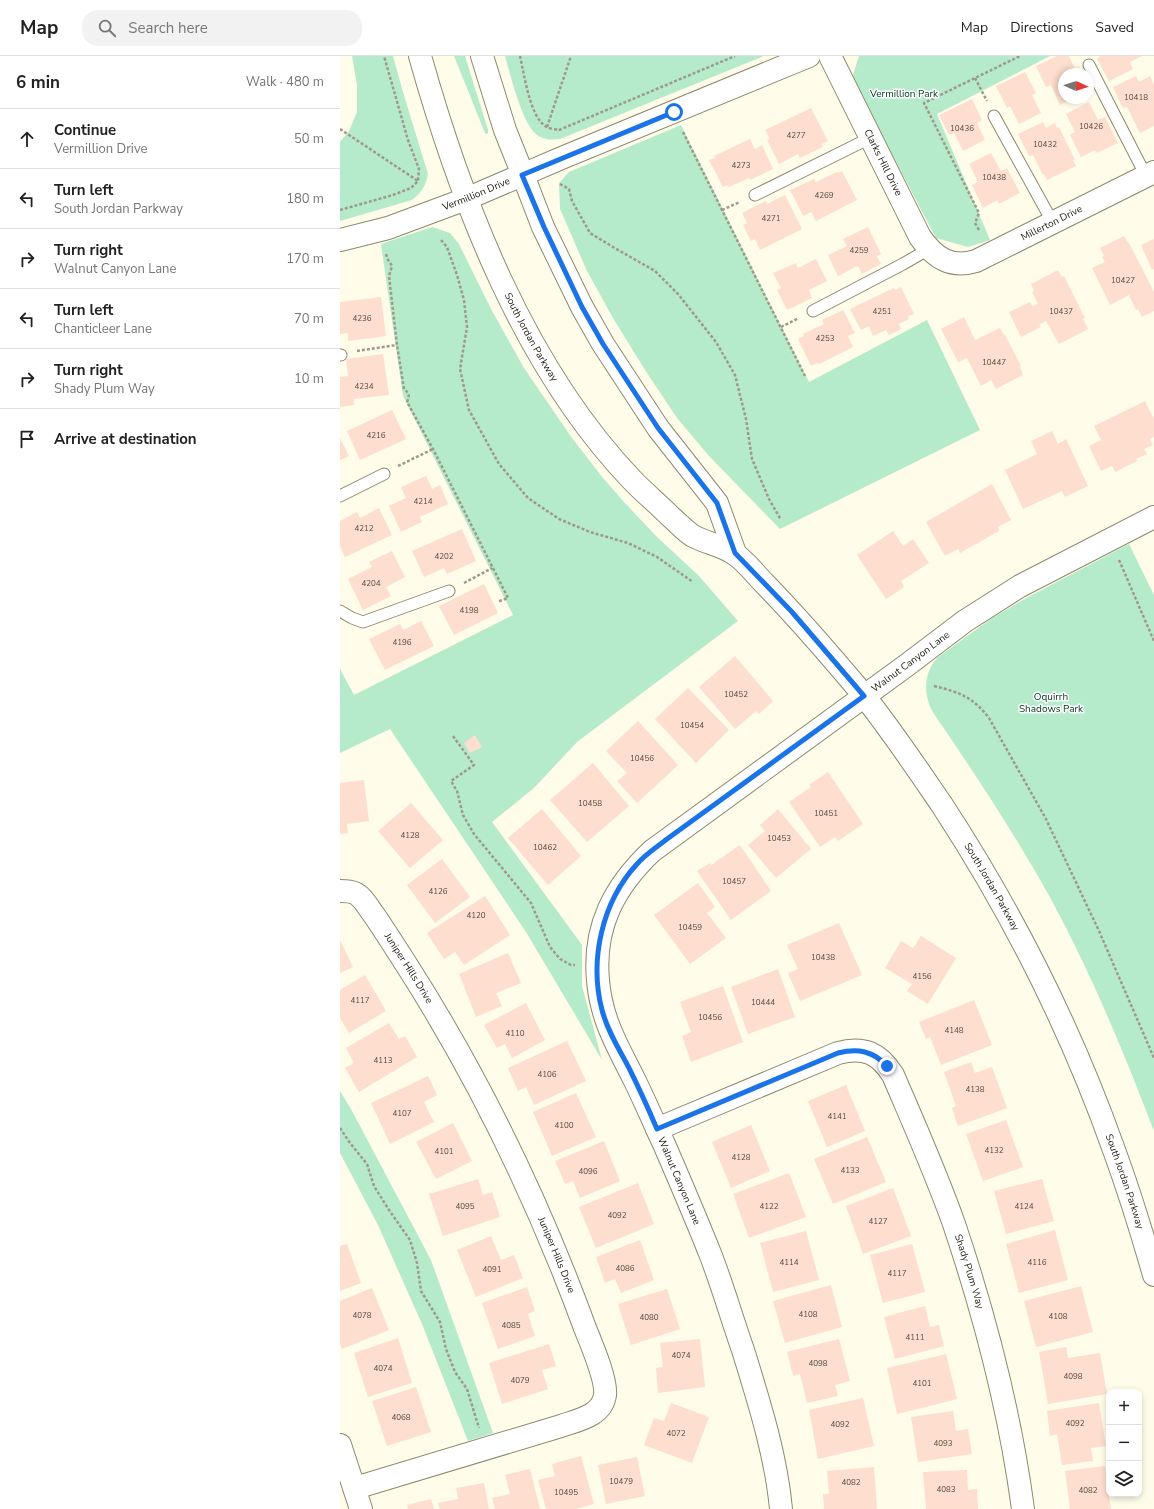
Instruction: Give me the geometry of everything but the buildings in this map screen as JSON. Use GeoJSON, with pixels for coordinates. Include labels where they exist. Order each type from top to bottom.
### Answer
{"type":"FeatureCollection","features":[{"type":"Feature","properties":{"kind":"street","name":"South Jordan Parkway"},"geometry":{"type":"LineString","coordinates":[[420,56],[448,151],[466,199],[501,278],[520,317],[548,368],[583,420],[607,451],[634,481],[690,535],[735,553],[792,612],[864,696],[922,776],[950,818],[1000,901],[1029,955],[1075,1052],[1111,1141],[1129,1192],[1154,1275]]}},
{"type":"Feature","properties":{"kind":"street","name":"South Jordan Parkway"},"geometry":{"type":"LineString","coordinates":[[482,56],[505,130],[522,175],[546,234],[582,307],[603,344],[658,428],[717,503],[735,553]]}},
{"type":"Feature","properties":{"kind":"street","name":"Vermillion Drive"},"geometry":{"type":"LineString","coordinates":[[340,240],[388,228],[466,199],[809,56]]}},
{"type":"Feature","properties":{"kind":"street","name":"Clarks Hill Drive"},"geometry":{"type":"LineString","coordinates":[[830,56],[920,236],[929,249],[947,262]]}},
{"type":"Feature","properties":{"kind":"street","name":"Millerton Drive"},"geometry":{"type":"LineString","coordinates":[[947,262],[962,264],[976,261],[1150,174]]}},
{"type":"Feature","properties":{"kind":"street","name":"Walnut Canyon Lane"},"geometry":{"type":"LineString","coordinates":[[781,1509],[776,1470],[755,1388],[711,1257],[685,1192],[657,1129],[606,1023],[600,1002],[598,979],[598,948],[605,919],[614,897],[624,880],[637,864],[652,850],[977,613],[1020,586],[1154,517]]}},
{"type":"Feature","properties":{"kind":"street","name":"Juniper Hills Drive"},"geometry":{"type":"LineString","coordinates":[[345,891],[358,895],[364,902],[426,995],[465,1062],[501,1131],[535,1201],[565,1272],[592,1346],[606,1394],[603,1403],[597,1411],[589,1416],[561,1426],[355,1488]]}},
{"type":"Feature","properties":{"kind":"street","name":"Shady Plum Way"},"geometry":{"type":"LineString","coordinates":[[657,1129],[838,1053],[849,1050],[859,1050],[870,1052],[880,1058],[893,1075],[927,1154],[953,1222],[976,1292],[995,1362],[1009,1425],[1023,1509]]}},
{"type":"Feature","properties":{"kind":"street"},"geometry":{"type":"LineString","coordinates":[[340,1445],[361,1509]]}},
{"type":"Feature","properties":{"kind":"lane"},"geometry":{"type":"LineString","coordinates":[[1089,65],[1150,174]]}},
{"type":"Feature","properties":{"kind":"lane"},"geometry":{"type":"LineString","coordinates":[[994,116],[1053,222]]}},
{"type":"Feature","properties":{"kind":"lane"},"geometry":{"type":"LineString","coordinates":[[755,195],[870,138]]}},
{"type":"Feature","properties":{"kind":"lane"},"geometry":{"type":"LineString","coordinates":[[813,311],[929,249]]}},
{"type":"Feature","properties":{"kind":"lane"},"geometry":{"type":"LineString","coordinates":[[340,496],[384,474]]}},
{"type":"Feature","properties":{"kind":"lane"},"geometry":{"type":"LineString","coordinates":[[340,612],[363,622],[449,591]]}},
{"type":"Feature","properties":{"kind":"path"},"geometry":{"type":"LineString","coordinates":[[340,210],[393,195],[411,188],[418,181],[419,169],[408,140],[384,56]]}},
{"type":"Feature","properties":{"kind":"path"},"geometry":{"type":"LineString","coordinates":[[520,56],[533,107],[539,120],[547,127],[559,130],[735,56]]}},
{"type":"Feature","properties":{"kind":"path"},"geometry":{"type":"LineString","coordinates":[[547,127],[571,56]]}},
{"type":"Feature","properties":{"kind":"path"},"geometry":{"type":"LineString","coordinates":[[979,230],[975,223],[979,213],[924,104],[1020,56]]}},
{"type":"Feature","properties":{"kind":"path"},"geometry":{"type":"LineString","coordinates":[[976,78],[994,116]]}},
{"type":"Feature","properties":{"kind":"path"},"geometry":{"type":"LineString","coordinates":[[674,112],[805,376]]}},
{"type":"Feature","properties":{"kind":"path"},"geometry":{"type":"LineString","coordinates":[[340,129],[418,181]]}},
{"type":"Feature","properties":{"kind":"path"},"geometry":{"type":"LineString","coordinates":[[559,183],[569,189],[572,201],[590,233],[655,272],[678,294],[716,342],[735,375],[746,419],[752,459],[769,499],[781,520]]}},
{"type":"Feature","properties":{"kind":"path"},"geometry":{"type":"LineString","coordinates":[[441,240],[447,247],[457,274],[464,300],[466,327],[460,369],[469,410],[499,464],[528,498],[559,519],[590,532],[634,546],[657,557],[693,582]]}},
{"type":"Feature","properties":{"kind":"path"},"geometry":{"type":"LineString","coordinates":[[386,254],[392,266],[389,276],[404,389],[408,392],[409,397],[407,402],[433,449],[508,598],[497,602]]}},
{"type":"Feature","properties":{"kind":"path"},"geometry":{"type":"LineString","coordinates":[[341,355],[397,345]]}},
{"type":"Feature","properties":{"kind":"path"},"geometry":{"type":"LineString","coordinates":[[384,474],[433,449]]}},
{"type":"Feature","properties":{"kind":"path"},"geometry":{"type":"LineString","coordinates":[[1109,540],[1154,641]]}},
{"type":"Feature","properties":{"kind":"path"},"geometry":{"type":"LineString","coordinates":[[449,591],[492,568]]}},
{"type":"Feature","properties":{"kind":"path"},"geometry":{"type":"LineString","coordinates":[[934,686],[960,693],[971,698],[982,708],[989,718],[1049,826],[1099,931],[1154,1058]]}},
{"type":"Feature","properties":{"kind":"path"},"geometry":{"type":"LineString","coordinates":[[453,736],[474,765],[451,781],[457,791],[463,815],[474,834],[530,903],[550,947],[560,959],[571,965],[581,966]]}},
{"type":"Feature","properties":{"kind":"path"},"geometry":{"type":"LineString","coordinates":[[340,1128],[367,1164],[374,1186],[410,1240],[417,1263],[421,1291],[440,1322],[446,1349],[455,1372],[467,1389],[481,1434]]}},
{"type":"Feature","properties":{"kind":"green space"},"geometry":{"type":"Polygon","coordinates":[[[352,56],[393,56],[428,174],[423,189],[412,200],[340,221],[340,142],[349,131],[357,112],[357,85],[352,56]]]}},
{"type":"Feature","properties":{"kind":"green space"},"geometry":{"type":"Polygon","coordinates":[[[454,56],[465,56],[488,130],[487,134],[485,133],[454,56]]]}},
{"type":"Feature","properties":{"kind":"green space"},"geometry":{"type":"Polygon","coordinates":[[[505,56],[764,56],[560,139],[548,139],[536,134],[526,120],[513,86],[505,56]]]}},
{"type":"Feature","properties":{"kind":"green space","name":"Vermillion Park"},"geometry":{"type":"Polygon","coordinates":[[[859,56],[1050,56],[937,114],[990,240],[968,247],[936,238],[852,78],[859,56]]]}},
{"type":"Feature","properties":{"kind":"green space"},"geometry":{"type":"Polygon","coordinates":[[[681,125],[809,382],[927,320],[980,430],[780,529],[709,456],[677,418],[613,318],[587,271],[560,209],[559,183],[569,172],[681,125]]]}},
{"type":"Feature","properties":{"kind":"green space"},"geometry":{"type":"Polygon","coordinates":[[[432,227],[450,233],[459,244],[491,309],[524,368],[572,438],[603,478],[656,536],[699,576],[738,621],[577,742],[534,788],[492,822],[582,945],[582,986],[602,1060],[526,932],[390,729],[340,753],[340,669],[354,695],[513,615],[403,396],[381,244],[432,227]]]}},
{"type":"Feature","properties":{"kind":"green space","name":"Oquirrh Shadows Park"},"geometry":{"type":"Polygon","coordinates":[[[1129,544],[1154,595],[1154,1131],[1107,1014],[1067,929],[1010,829],[934,714],[930,707],[926,693],[929,671],[937,658],[992,618],[1030,596],[1129,544]]]}},
{"type":"Feature","properties":{"kind":"green space"},"geometry":{"type":"Polygon","coordinates":[[[340,1091],[431,1260],[493,1433],[468,1441],[422,1324],[377,1223],[340,1153],[340,1091]]]}},
{"type":"Feature","properties":{"kind":"route"},"geometry":{"type":"LineString","coordinates":[[674,112],[522,175],[561,266],[582,307],[603,344],[658,428],[717,503],[735,553],[792,612],[864,696],[652,850],[637,864],[624,880],[614,897],[602,930],[598,948],[597,966],[599,994],[602,1009],[606,1023],[657,1129],[838,1053],[849,1050],[870,1052],[880,1058],[887,1066]]}}]}
